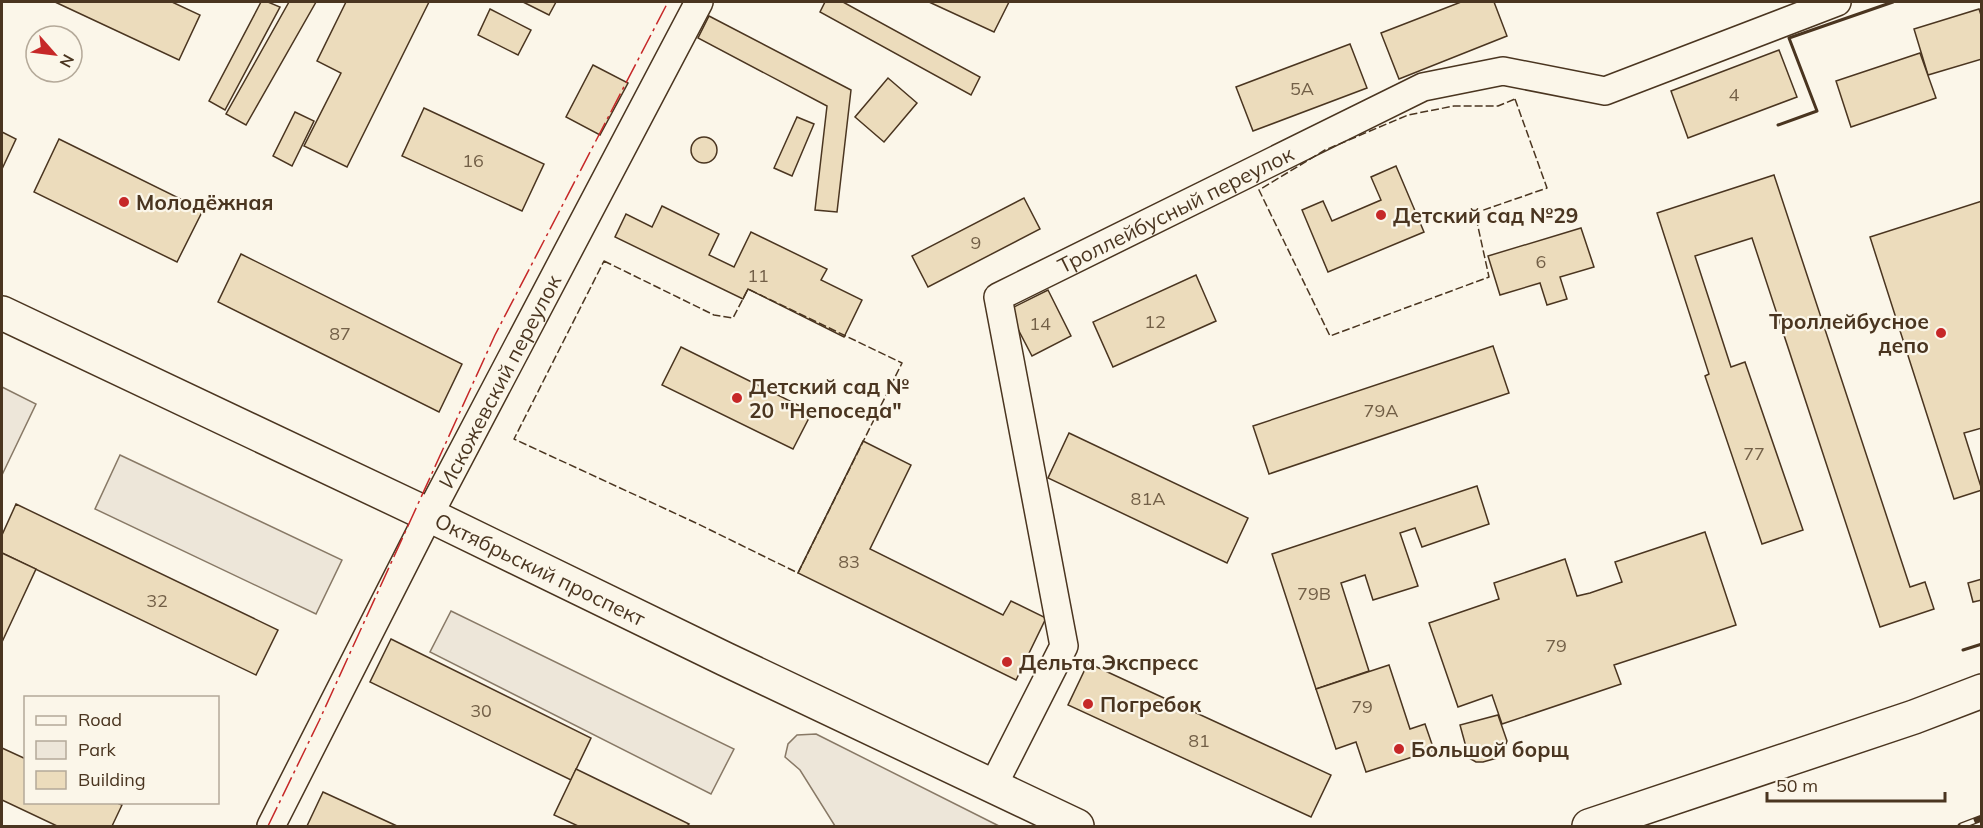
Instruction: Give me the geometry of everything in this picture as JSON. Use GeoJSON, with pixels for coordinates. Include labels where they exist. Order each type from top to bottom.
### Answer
{"type":"FeatureCollection","features":[{"type":"Feature","properties":{"kind":"main road","name":"Октябрьский проспект"},"geometry":{"type":"LineString","coordinates":[[2,313],[993,786],[1036,814],[1077,826]]}},
{"type":"Feature","properties":{"kind":"main road"},"geometry":{"type":"LineString","coordinates":[[1589,826],[1914,717],[1982,691]]}},
{"type":"Feature","properties":{"kind":"street","name":"Искожевский переулок"},"geometry":{"type":"LineString","coordinates":[[271,826],[429,515],[699,2]]}},
{"type":"Feature","properties":{"kind":"street","name":"Троллейбусный переулок"},"geometry":{"type":"LineString","coordinates":[[993,786],[1064,646],[998,297],[1423,87],[1503,71],[1605,91],[1837,2]]}},
{"type":"Feature","properties":{"kind":"green space"},"geometry":{"type":"Polygon","coordinates":[[[2,387],[36,404],[2,475],[2,387]]]}},
{"type":"Feature","properties":{"kind":"green space"},"geometry":{"type":"Polygon","coordinates":[[[120,455],[342,560],[316,614],[95,509],[120,455]]]}},
{"type":"Feature","properties":{"kind":"green space"},"geometry":{"type":"Polygon","coordinates":[[[451,611],[734,749],[711,794],[430,652],[451,611]]]}},
{"type":"Feature","properties":{"kind":"green space"},"geometry":{"type":"Polygon","coordinates":[[[816,734],[999,826],[835,826],[800,770],[785,757],[788,744],[797,735],[816,734]]]}},
{"type":"Feature","properties":{"kind":"building"},"geometry":{"type":"Polygon","coordinates":[[[55,2],[172,2],[200,15],[179,60],[55,2]]]}},
{"type":"Feature","properties":{"kind":"building"},"geometry":{"type":"Polygon","coordinates":[[[261,2],[280,7],[225,110],[209,101],[261,2]]]}},
{"type":"Feature","properties":{"kind":"building"},"geometry":{"type":"Polygon","coordinates":[[[289,2],[316,2],[246,125],[226,114],[289,2]]]}},
{"type":"Feature","properties":{"kind":"building"},"geometry":{"type":"Polygon","coordinates":[[[346,2],[429,2],[347,167],[304,146],[341,73],[317,61],[346,2]]]}},
{"type":"Feature","properties":{"kind":"building"},"geometry":{"type":"Polygon","coordinates":[[[523,2],[556,2],[549,15],[523,2]]]}},
{"type":"Feature","properties":{"kind":"building"},"geometry":{"type":"Polygon","coordinates":[[[825,2],[843,2],[980,77],[971,95],[820,12],[825,2]]]}},
{"type":"Feature","properties":{"kind":"building"},"geometry":{"type":"Polygon","coordinates":[[[929,2],[1009,2],[994,32],[929,2]]]}},
{"type":"Feature","properties":{"kind":"building"},"geometry":{"type":"Polygon","coordinates":[[[1461,2],[1494,2],[1507,36],[1399,79],[1381,33],[1461,2]]]}},
{"type":"Feature","properties":{"kind":"building"},"geometry":{"type":"Polygon","coordinates":[[[490,9],[531,30],[518,55],[478,35],[490,9]]]}},
{"type":"Feature","properties":{"kind":"building"},"geometry":{"type":"Polygon","coordinates":[[[1979,9],[1982,18],[1982,59],[1928,75],[1914,29],[1979,9]]]}},
{"type":"Feature","properties":{"kind":"building"},"geometry":{"type":"Polygon","coordinates":[[[709,16],[851,90],[837,212],[815,210],[827,106],[698,38],[709,16]]]}},
{"type":"Feature","properties":{"kind":"building"},"geometry":{"type":"Polygon","coordinates":[[[1350,44],[1367,88],[1253,131],[1236,87],[1350,44]]]}},
{"type":"Feature","properties":{"kind":"building"},"geometry":{"type":"Polygon","coordinates":[[[1779,50],[1797,97],[1688,138],[1671,91],[1779,50]]]}},
{"type":"Feature","properties":{"kind":"building"},"geometry":{"type":"Polygon","coordinates":[[[1920,53],[1936,98],[1851,127],[1836,81],[1920,53]]]}},
{"type":"Feature","properties":{"kind":"building"},"geometry":{"type":"Polygon","coordinates":[[[593,65],[628,83],[600,135],[566,117],[593,65]]]}},
{"type":"Feature","properties":{"kind":"building"},"geometry":{"type":"Polygon","coordinates":[[[888,78],[917,103],[884,142],[855,117],[888,78]]]}},
{"type":"Feature","properties":{"kind":"building"},"geometry":{"type":"Polygon","coordinates":[[[424,108],[544,164],[522,211],[402,156],[424,108]]]}},
{"type":"Feature","properties":{"kind":"building"},"geometry":{"type":"Polygon","coordinates":[[[295,112],[314,121],[292,166],[273,156],[295,112]]]}},
{"type":"Feature","properties":{"kind":"building"},"geometry":{"type":"Polygon","coordinates":[[[797,117],[814,124],[792,176],[774,168],[797,117]]]}},
{"type":"Feature","properties":{"kind":"building"},"geometry":{"type":"Polygon","coordinates":[[[2,132],[16,139],[2,169],[2,132]]]}},
{"type":"Feature","properties":{"kind":"building"},"geometry":{"type":"Polygon","coordinates":[[[704,137],[713,141],[717,150],[713,159],[704,163],[695,159],[691,150],[695,141],[704,137]]]}},
{"type":"Feature","properties":{"kind":"building"},"geometry":{"type":"Polygon","coordinates":[[[59,139],[203,210],[177,262],[34,192],[59,139]]]}},
{"type":"Feature","properties":{"kind":"building","name":"Детский сад №29"},"geometry":{"type":"Polygon","coordinates":[[[1396,166],[1424,232],[1328,272],[1302,210],[1323,201],[1332,221],[1381,200],[1371,177],[1396,166]]]}},
{"type":"Feature","properties":{"kind":"building"},"geometry":{"type":"Polygon","coordinates":[[[1774,175],[1910,587],[1925,582],[1934,609],[1880,627],[1752,238],[1695,256],[1731,367],[1745,362],[1803,530],[1762,544],[1705,376],[1709,374],[1657,213],[1774,175]]]}},
{"type":"Feature","properties":{"kind":"building"},"geometry":{"type":"Polygon","coordinates":[[[1024,198],[1040,229],[928,287],[912,256],[1024,198]]]}},
{"type":"Feature","properties":{"kind":"building","name":"Троллейбусное депо"},"geometry":{"type":"Polygon","coordinates":[[[1982,201],[1982,428],[1964,433],[1982,490],[1954,499],[1870,237],[1982,201]]]}},
{"type":"Feature","properties":{"kind":"building"},"geometry":{"type":"Polygon","coordinates":[[[662,206],[719,234],[709,255],[734,267],[751,232],[827,269],[821,280],[862,300],[844,337],[748,289],[743,299],[615,237],[626,214],[652,227],[662,206]]]}},
{"type":"Feature","properties":{"kind":"building"},"geometry":{"type":"Polygon","coordinates":[[[1581,228],[1594,267],[1560,277],[1567,299],[1547,305],[1540,283],[1500,295],[1488,256],[1581,228]]]}},
{"type":"Feature","properties":{"kind":"building"},"geometry":{"type":"Polygon","coordinates":[[[241,254],[462,364],[439,412],[218,302],[241,254]]]}},
{"type":"Feature","properties":{"kind":"building"},"geometry":{"type":"Polygon","coordinates":[[[1196,275],[1216,321],[1113,367],[1093,322],[1196,275]]]}},
{"type":"Feature","properties":{"kind":"building"},"geometry":{"type":"Polygon","coordinates":[[[1048,290],[1071,336],[1032,356],[1008,310],[1048,290]]]}},
{"type":"Feature","properties":{"kind":"building"},"geometry":{"type":"Polygon","coordinates":[[[1493,346],[1509,393],[1269,474],[1253,426],[1493,346]]]}},
{"type":"Feature","properties":{"kind":"building","name":"Детский сад № 20 \"Непоседа\""},"geometry":{"type":"Polygon","coordinates":[[[681,347],[812,412],[793,449],[662,385],[681,347]]]}},
{"type":"Feature","properties":{"kind":"building"},"geometry":{"type":"Polygon","coordinates":[[[1069,433],[1248,518],[1227,563],[1048,478],[1069,433]]]}},
{"type":"Feature","properties":{"kind":"building"},"geometry":{"type":"Polygon","coordinates":[[[863,441],[911,465],[870,549],[1003,615],[1011,601],[1046,618],[1016,680],[798,573],[863,441]]]}},
{"type":"Feature","properties":{"kind":"building"},"geometry":{"type":"Polygon","coordinates":[[[1477,486],[1489,524],[1422,547],[1415,528],[1400,533],[1418,586],[1373,600],[1365,575],[1341,583],[1369,671],[1316,689],[1272,554],[1477,486]]]}},
{"type":"Feature","properties":{"kind":"building"},"geometry":{"type":"Polygon","coordinates":[[[16,504],[278,630],[256,675],[2,553],[2,535],[16,504]]]}},
{"type":"Feature","properties":{"kind":"building"},"geometry":{"type":"Polygon","coordinates":[[[1705,532],[1736,625],[1614,665],[1621,684],[1502,724],[1492,695],[1458,707],[1429,623],[1499,599],[1494,583],[1565,559],[1577,596],[1590,593],[1622,582],[1615,562],[1705,532]]]}},
{"type":"Feature","properties":{"kind":"building"},"geometry":{"type":"Polygon","coordinates":[[[2,553],[36,569],[2,642],[2,553]]]}},
{"type":"Feature","properties":{"kind":"building"},"geometry":{"type":"Polygon","coordinates":[[[1982,579],[1982,600],[1973,602],[1968,583],[1982,579]]]}},
{"type":"Feature","properties":{"kind":"building"},"geometry":{"type":"Polygon","coordinates":[[[391,639],[591,738],[571,780],[370,682],[391,639]]]}},
{"type":"Feature","properties":{"kind":"building"},"geometry":{"type":"Polygon","coordinates":[[[1088,663],[1331,775],[1311,817],[1068,705],[1088,663]]]}},
{"type":"Feature","properties":{"kind":"building"},"geometry":{"type":"Polygon","coordinates":[[[1389,665],[1410,729],[1425,724],[1434,750],[1366,772],[1356,742],[1336,749],[1316,689],[1389,665]]]}},
{"type":"Feature","properties":{"kind":"building"},"geometry":{"type":"Polygon","coordinates":[[[1498,715],[1507,741],[1503,752],[1497,758],[1476,762],[1469,758],[1460,725],[1498,715]]]}},
{"type":"Feature","properties":{"kind":"building"},"geometry":{"type":"Polygon","coordinates":[[[2,748],[24,758],[24,804],[122,805],[112,826],[57,826],[2,800],[2,748]]]}},
{"type":"Feature","properties":{"kind":"building"},"geometry":{"type":"Polygon","coordinates":[[[576,769],[689,824],[687,826],[578,826],[554,815],[576,769]]]}},
{"type":"Feature","properties":{"kind":"building"},"geometry":{"type":"Polygon","coordinates":[[[323,792],[397,826],[307,826],[323,792]]]}},
{"type":"Feature","properties":{"kind":"railway"},"geometry":{"type":"LineString","coordinates":[[1961,826],[1982,818]]}},
{"type":"Feature","properties":{"kind":"fence"},"geometry":{"type":"LineString","coordinates":[[1515,99],[1547,188],[1475,213],[1489,277],[1330,336],[1259,190],[1325,150],[1408,115],[1454,106],[1498,106],[1515,99]]}},
{"type":"Feature","properties":{"kind":"fence"},"geometry":{"type":"LineString","coordinates":[[604,261],[714,315],[733,318],[748,289],[902,363],[798,573],[514,439],[604,261]]}},
{"type":"Feature","properties":{"kind":"wall"},"geometry":{"type":"LineString","coordinates":[[1778,125],[1817,111],[1789,38],[1893,2]]}},
{"type":"Feature","properties":{"kind":"wall"},"geometry":{"type":"LineString","coordinates":[[1963,650],[1982,644]]}},
{"type":"Feature","properties":{"kind":"power"},"geometry":{"type":"LineString","coordinates":[[268,826],[319,721],[495,335],[668,2]]}},
{"type":"Feature","properties":{"kind":"place","name":"Молодёжная"},"geometry":{"type":"Point","coordinates":[124,202]}},
{"type":"Feature","properties":{"kind":"place","name":"Детский сад №29"},"geometry":{"type":"Point","coordinates":[1381,215]}},
{"type":"Feature","properties":{"kind":"place","name":"Троллейбусное депо"},"geometry":{"type":"Point","coordinates":[1941,333]}},
{"type":"Feature","properties":{"kind":"place","name":"Детский сад № 20 \"Непоседа\""},"geometry":{"type":"Point","coordinates":[737,398]}},
{"type":"Feature","properties":{"kind":"place","name":"Дельта Экспресс"},"geometry":{"type":"Point","coordinates":[1007,662]}},
{"type":"Feature","properties":{"kind":"place","name":"Погребок"},"geometry":{"type":"Point","coordinates":[1088,704]}},
{"type":"Feature","properties":{"kind":"place","name":"Большой борщ"},"geometry":{"type":"Point","coordinates":[1399,749]}}]}
